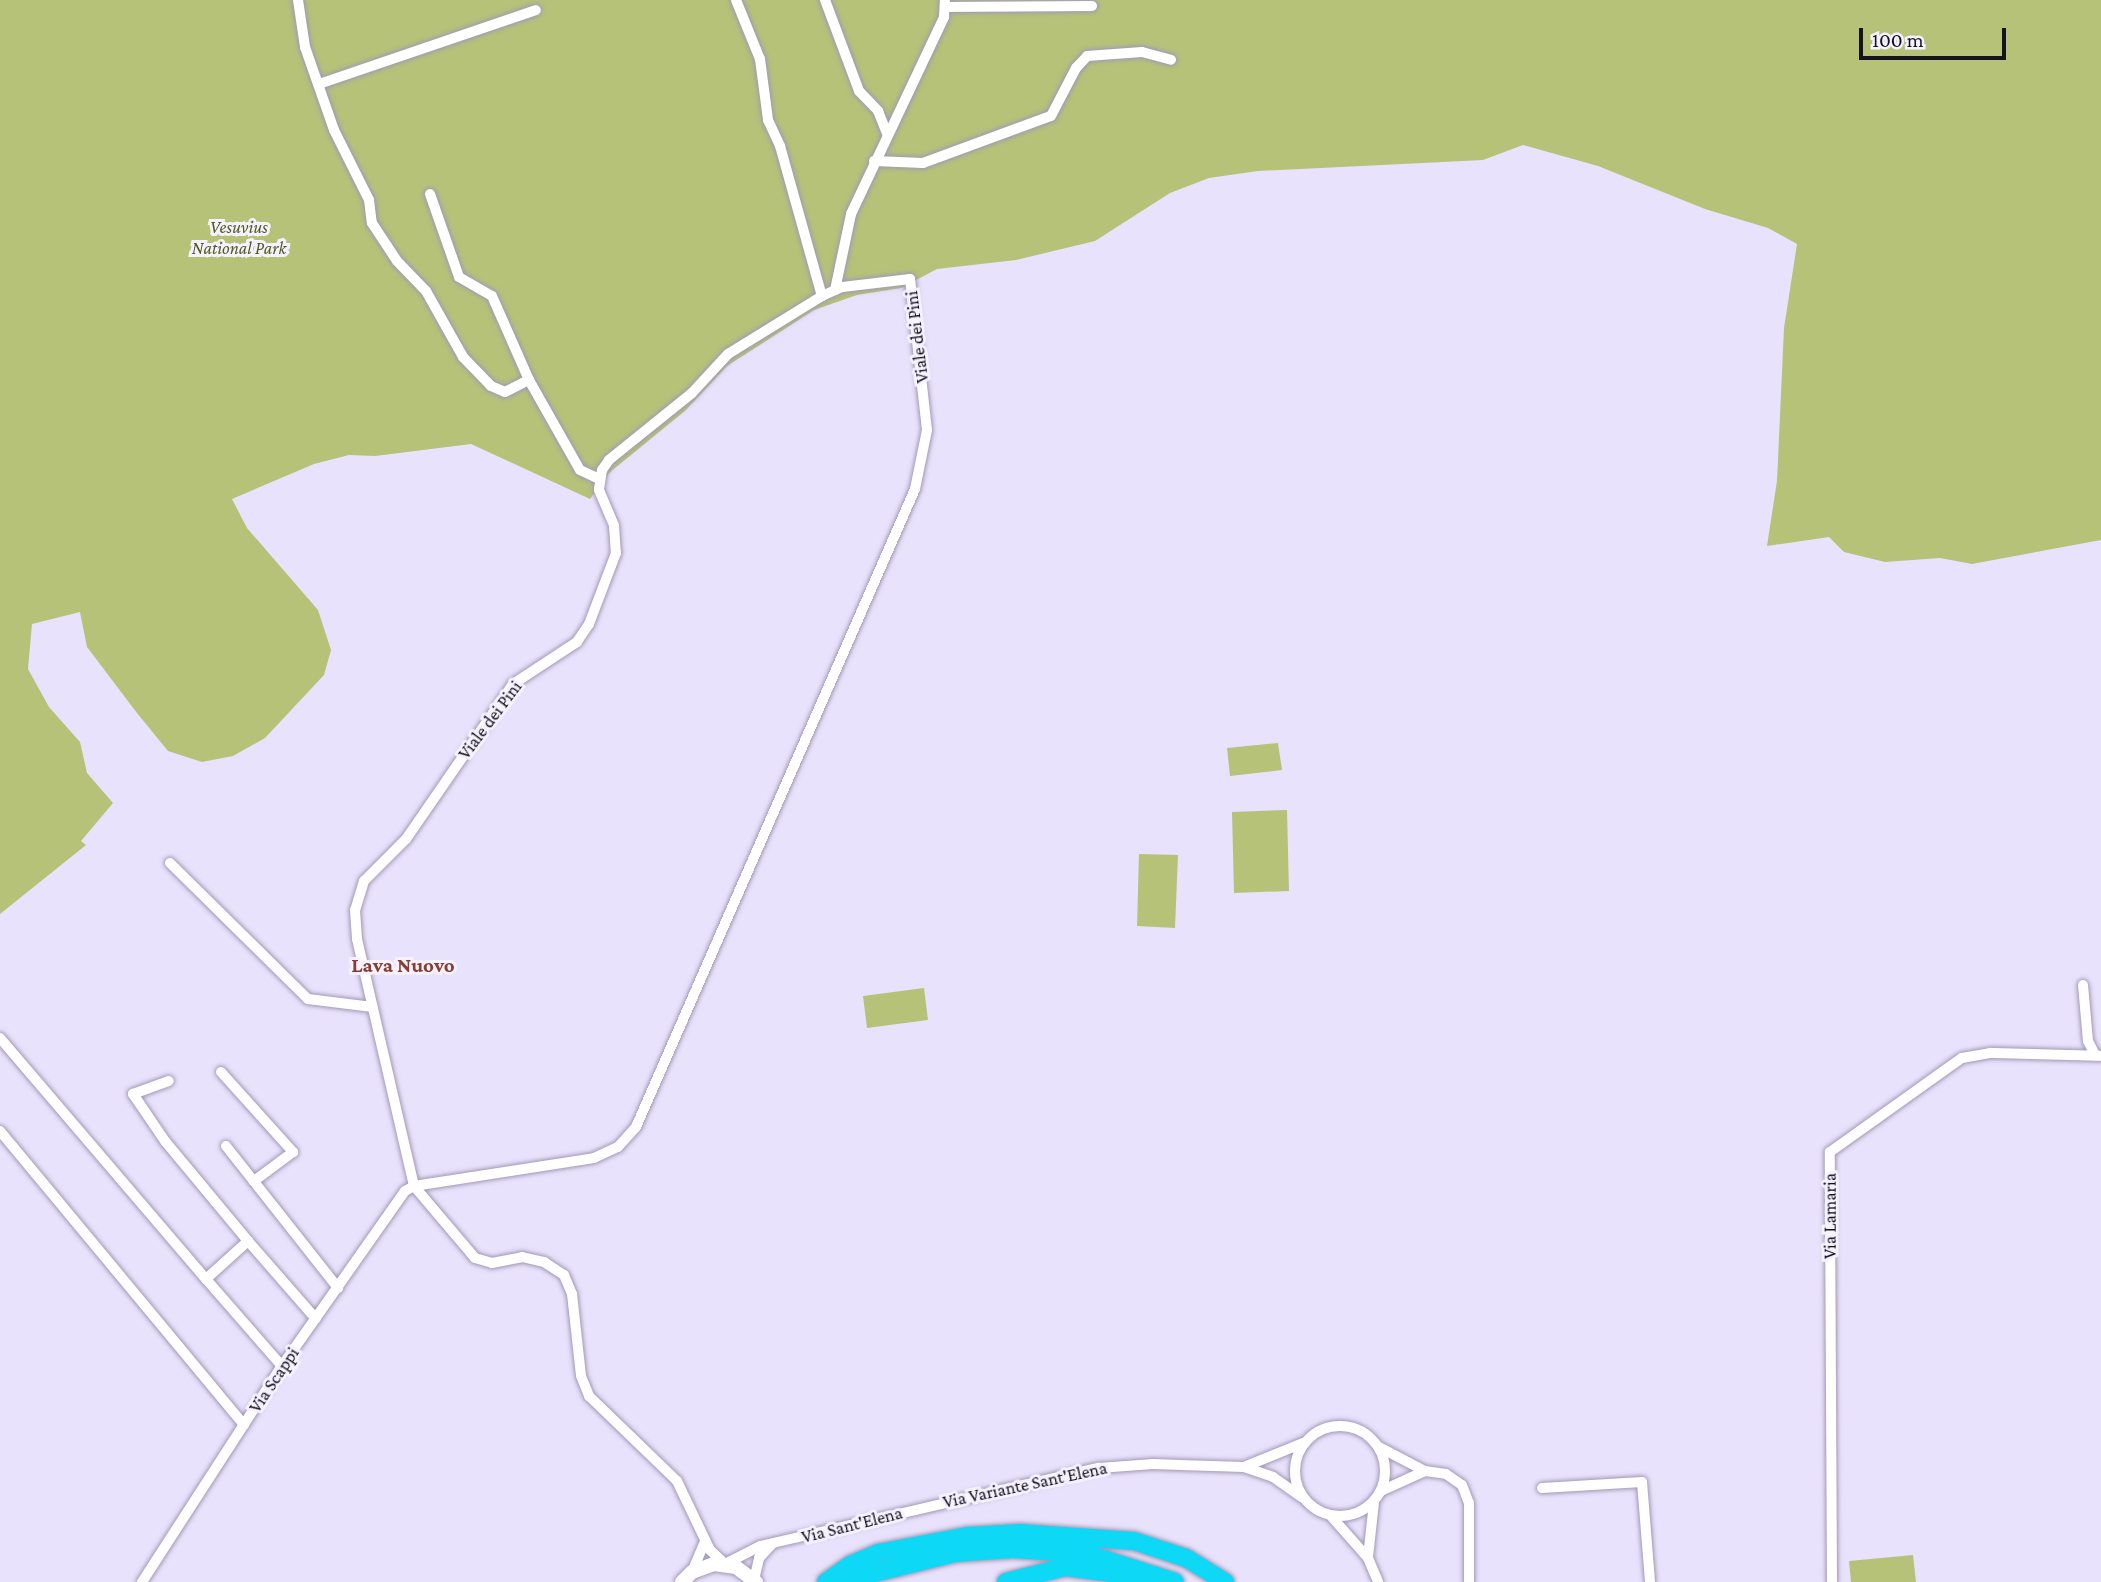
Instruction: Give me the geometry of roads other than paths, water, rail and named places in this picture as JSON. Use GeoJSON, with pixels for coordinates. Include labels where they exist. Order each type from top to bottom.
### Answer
{"type":"FeatureCollection","features":[{"type":"Feature","properties":{"kind":"highway"},"geometry":{"type":"LineString","coordinates":[[826,1582],[849,1564],[878,1553],[968,1536],[1020,1533],[1088,1535],[1143,1543],[1186,1558],[1225,1582]]}},
{"type":"Feature","properties":{"kind":"highway"},"geometry":{"type":"LineString","coordinates":[[838,1582],[955,1553],[1013,1549],[1088,1554],[1175,1582]]}},
{"type":"Feature","properties":{"kind":"highway"},"geometry":{"type":"LineString","coordinates":[[1019,1581],[1065,1567],[1112,1573],[1141,1582]]}},
{"type":"Feature","properties":{"kind":"main road"},"geometry":{"type":"LineString","coordinates":[[687,1577],[725,1564],[755,1581]]}},
{"type":"Feature","properties":{"kind":"street"},"geometry":{"type":"LineString","coordinates":[[298,0],[305,47],[334,130],[369,200],[372,223],[397,261],[426,291],[463,357],[500,392],[529,380]]}},
{"type":"Feature","properties":{"kind":"street"},"geometry":{"type":"LineString","coordinates":[[736,0],[760,59],[768,120],[780,146],[822,296]]}},
{"type":"Feature","properties":{"kind":"street"},"geometry":{"type":"LineString","coordinates":[[825,0],[859,91],[878,111],[887,133]]}},
{"type":"Feature","properties":{"kind":"street"},"geometry":{"type":"LineString","coordinates":[[835,290],[851,214],[944,17],[945,2],[1092,6]]}},
{"type":"Feature","properties":{"kind":"street"},"geometry":{"type":"LineString","coordinates":[[319,84],[536,10]]}},
{"type":"Feature","properties":{"kind":"street"},"geometry":{"type":"LineString","coordinates":[[874,161],[923,163],[1051,116],[1076,68],[1087,56],[1142,52],[1171,60]]}},
{"type":"Feature","properties":{"kind":"street"},"geometry":{"type":"LineString","coordinates":[[430,194],[459,277],[492,296],[529,380],[580,470],[599,479]]}},
{"type":"Feature","properties":{"kind":"street","name":"Viale dei Pini"},"geometry":{"type":"LineString","coordinates":[[909,279],[927,430],[922,462],[909,502],[636,1127],[618,1147],[594,1157],[414,1186],[356,920],[364,881],[406,839],[513,684],[577,642],[589,624],[611,571],[618,541],[599,479],[609,460],[692,393],[728,355],[835,290],[909,279]]}},
{"type":"Feature","properties":{"kind":"street"},"geometry":{"type":"LineString","coordinates":[[170,863],[308,999],[373,1007]]}},
{"type":"Feature","properties":{"kind":"street"},"geometry":{"type":"LineString","coordinates":[[2083,985],[2088,1041],[2098,1055]]}},
{"type":"Feature","properties":{"kind":"street"},"geometry":{"type":"LineString","coordinates":[[0,1038],[282,1366]]}},
{"type":"Feature","properties":{"kind":"street","name":"Via Lamaria"},"geometry":{"type":"LineString","coordinates":[[1832,1582],[1830,1152],[1962,1058],[1990,1053],[2098,1055]]}},
{"type":"Feature","properties":{"kind":"street"},"geometry":{"type":"LineString","coordinates":[[221,1072],[293,1152],[254,1181]]}},
{"type":"Feature","properties":{"kind":"street"},"geometry":{"type":"LineString","coordinates":[[169,1081],[133,1094],[248,1241],[316,1319]]}},
{"type":"Feature","properties":{"kind":"street"},"geometry":{"type":"LineString","coordinates":[[0,1131],[244,1425]]}},
{"type":"Feature","properties":{"kind":"street"},"geometry":{"type":"LineString","coordinates":[[226,1146],[338,1288]]}},
{"type":"Feature","properties":{"kind":"street"},"geometry":{"type":"LineString","coordinates":[[414,1186],[475,1258],[492,1263],[522,1257],[544,1262],[564,1275],[572,1294],[581,1376],[589,1396],[677,1481],[705,1540],[725,1564]]}},
{"type":"Feature","properties":{"kind":"street","name":"Via Scappi"},"geometry":{"type":"LineString","coordinates":[[142,1582],[282,1366],[399,1196],[414,1186]]}},
{"type":"Feature","properties":{"kind":"street"},"geometry":{"type":"LineString","coordinates":[[206,1279],[248,1241]]}},
{"type":"Feature","properties":{"kind":"street"},"geometry":{"type":"LineString","coordinates":[[1378,1582],[1368,1558],[1331,1516],[1302,1497],[1294,1474],[1306,1441],[1338,1426],[1360,1431],[1378,1446],[1425,1471],[1454,1478],[1467,1494],[1469,1582]]}},
{"type":"Feature","properties":{"kind":"street","name":"Via Variante Sant'Elena"},"geometry":{"type":"LineString","coordinates":[[1244,1467],[1291,1451],[1306,1441]]}},
{"type":"Feature","properties":{"kind":"street"},"geometry":{"type":"LineString","coordinates":[[1368,1558],[1367,1531],[1375,1501],[1381,1491],[1385,1468],[1378,1446]]}},
{"type":"Feature","properties":{"kind":"street","name":"Via Variante Sant'Elena"},"geometry":{"type":"LineString","coordinates":[[932,1506],[1099,1468],[1153,1464],[1244,1467],[1273,1477],[1302,1497]]}},
{"type":"Feature","properties":{"kind":"street"},"geometry":{"type":"LineString","coordinates":[[1381,1491],[1425,1471]]}},
{"type":"Feature","properties":{"kind":"street"},"geometry":{"type":"LineString","coordinates":[[1542,1488],[1642,1482],[1650,1582]]}},
{"type":"Feature","properties":{"kind":"street"},"geometry":{"type":"LineString","coordinates":[[1331,1516],[1355,1514],[1375,1501]]}},
{"type":"Feature","properties":{"kind":"street","name":"Via Sant'Elena"},"geometry":{"type":"LineString","coordinates":[[725,1564],[748,1550],[932,1506]]}},
{"type":"Feature","properties":{"kind":"street"},"geometry":{"type":"LineString","coordinates":[[687,1577],[705,1540]]}},
{"type":"Feature","properties":{"kind":"street"},"geometry":{"type":"LineString","coordinates":[[755,1581],[759,1558],[772,1544]]}},
{"type":"Feature","properties":{"kind":"district","name":"Lava Nuovo"},"geometry":{"type":"Point","coordinates":[403,965]}},
{"type":"Feature","properties":{"kind":"park label","name":"Vesuvius National Park"},"geometry":{"type":"Point","coordinates":[239,238]}}]}
